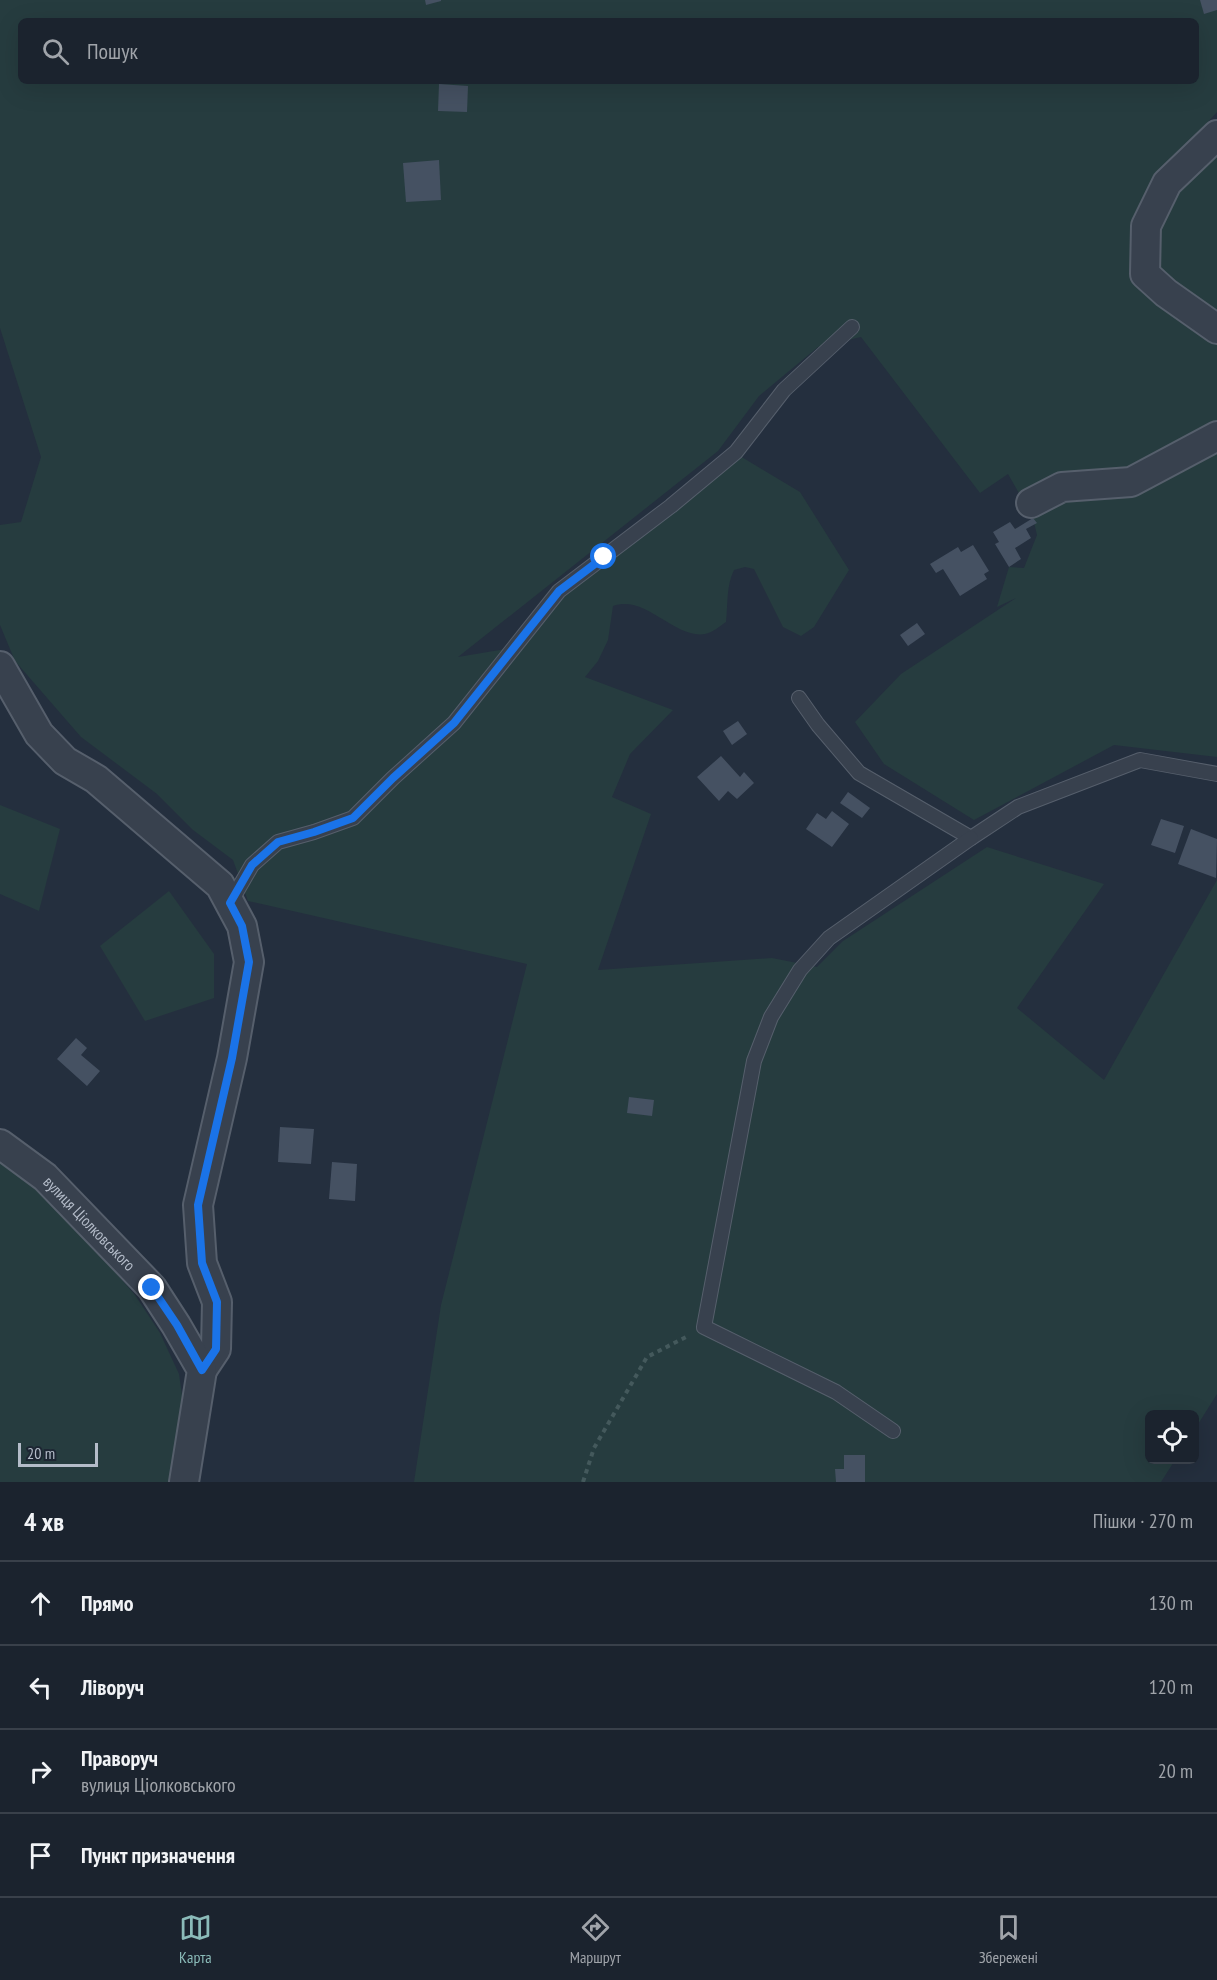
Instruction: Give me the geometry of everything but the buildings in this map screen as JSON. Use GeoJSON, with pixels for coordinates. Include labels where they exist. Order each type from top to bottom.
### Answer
{"type":"FeatureCollection","features":[{"type":"Feature","properties":{"kind":"street"},"geometry":{"type":"LineString","coordinates":[[1217,135],[1167,183],[1146,226],[1145,274],[1166,293],[1217,329]]}},
{"type":"Feature","properties":{"kind":"street"},"geometry":{"type":"LineString","coordinates":[[1031,503],[1062,487],[1131,482],[1217,436]]}},
{"type":"Feature","properties":{"kind":"street"},"geometry":{"type":"LineString","coordinates":[[0,666],[39,734],[65,761],[96,779],[220,885],[242,926],[249,962],[232,1058],[198,1205],[202,1263],[217,1302],[216,1349],[202,1370],[184,1482]]}},
{"type":"Feature","properties":{"kind":"street","name":"вулиця Ціолковського"},"geometry":{"type":"LineString","coordinates":[[0,1144],[45,1178],[152,1288],[177,1325],[202,1370]]}},
{"type":"Feature","properties":{"kind":"lane"},"geometry":{"type":"LineString","coordinates":[[230,903],[252,865],[278,842],[353,818],[454,723],[559,591],[671,506],[736,452],[784,390],[852,327]]}},
{"type":"Feature","properties":{"kind":"lane"},"geometry":{"type":"LineString","coordinates":[[799,698],[818,725],[859,773],[970,838]]}},
{"type":"Feature","properties":{"kind":"lane"},"geometry":{"type":"LineString","coordinates":[[893,1431],[836,1392],[704,1327],[754,1061],[771,1017],[800,970],[829,938],[970,838],[1018,807],[1140,760],[1217,774]]}},
{"type":"Feature","properties":{"kind":"path"},"geometry":{"type":"LineString","coordinates":[[583,1482],[594,1448],[647,1358],[704,1327]]}},
{"type":"Feature","properties":{"kind":"green space"},"geometry":{"type":"Polygon","coordinates":[[[0,0],[1217,0],[1217,112],[1208,122],[1217,149],[1217,757],[1114,745],[974,820],[884,764],[855,722],[901,674],[1016,598],[997,607],[1009,567],[1024,568],[1037,535],[1033,518],[1008,474],[980,493],[861,337],[818,347],[759,396],[718,451],[458,657],[523,646],[562,594],[607,564],[706,486],[740,456],[800,492],[849,570],[814,627],[801,636],[783,627],[754,569],[745,567],[734,570],[731,576],[726,622],[705,634],[694,634],[682,630],[637,606],[625,604],[613,606],[608,640],[598,661],[585,677],[673,710],[630,754],[612,797],[651,814],[598,970],[772,958],[817,967],[843,941],[987,847],[1104,884],[1017,1008],[1104,1080],[1217,880],[1217,1394],[1199,1423],[1199,1410],[1145,1410],[1145,1464],[1172,1464],[1161,1482],[414,1482],[441,1305],[527,964],[248,901],[233,860],[193,830],[157,794],[81,737],[15,661],[0,625],[0,525],[21,522],[41,457],[0,328],[0,0]]]}},
{"type":"Feature","properties":{"kind":"green space"},"geometry":{"type":"Polygon","coordinates":[[[0,805],[60,829],[39,911],[0,894],[0,805]]]}},
{"type":"Feature","properties":{"kind":"green space"},"geometry":{"type":"Polygon","coordinates":[[[169,891],[214,954],[214,998],[145,1021],[100,946],[169,891]]]}},
{"type":"Feature","properties":{"kind":"green space"},"geometry":{"type":"Polygon","coordinates":[[[0,1160],[37,1188],[96,1250],[135,1295],[160,1333],[179,1374],[183,1402],[170,1482],[0,1482],[0,1160]]]}},
{"type":"Feature","properties":{"kind":"route"},"geometry":{"type":"LineString","coordinates":[[152,1288],[177,1325],[202,1370],[216,1349],[217,1302],[202,1263],[198,1205],[232,1058],[249,962],[242,926],[230,903],[252,865],[278,842],[353,818],[454,723],[559,591],[604,557]]}}]}
